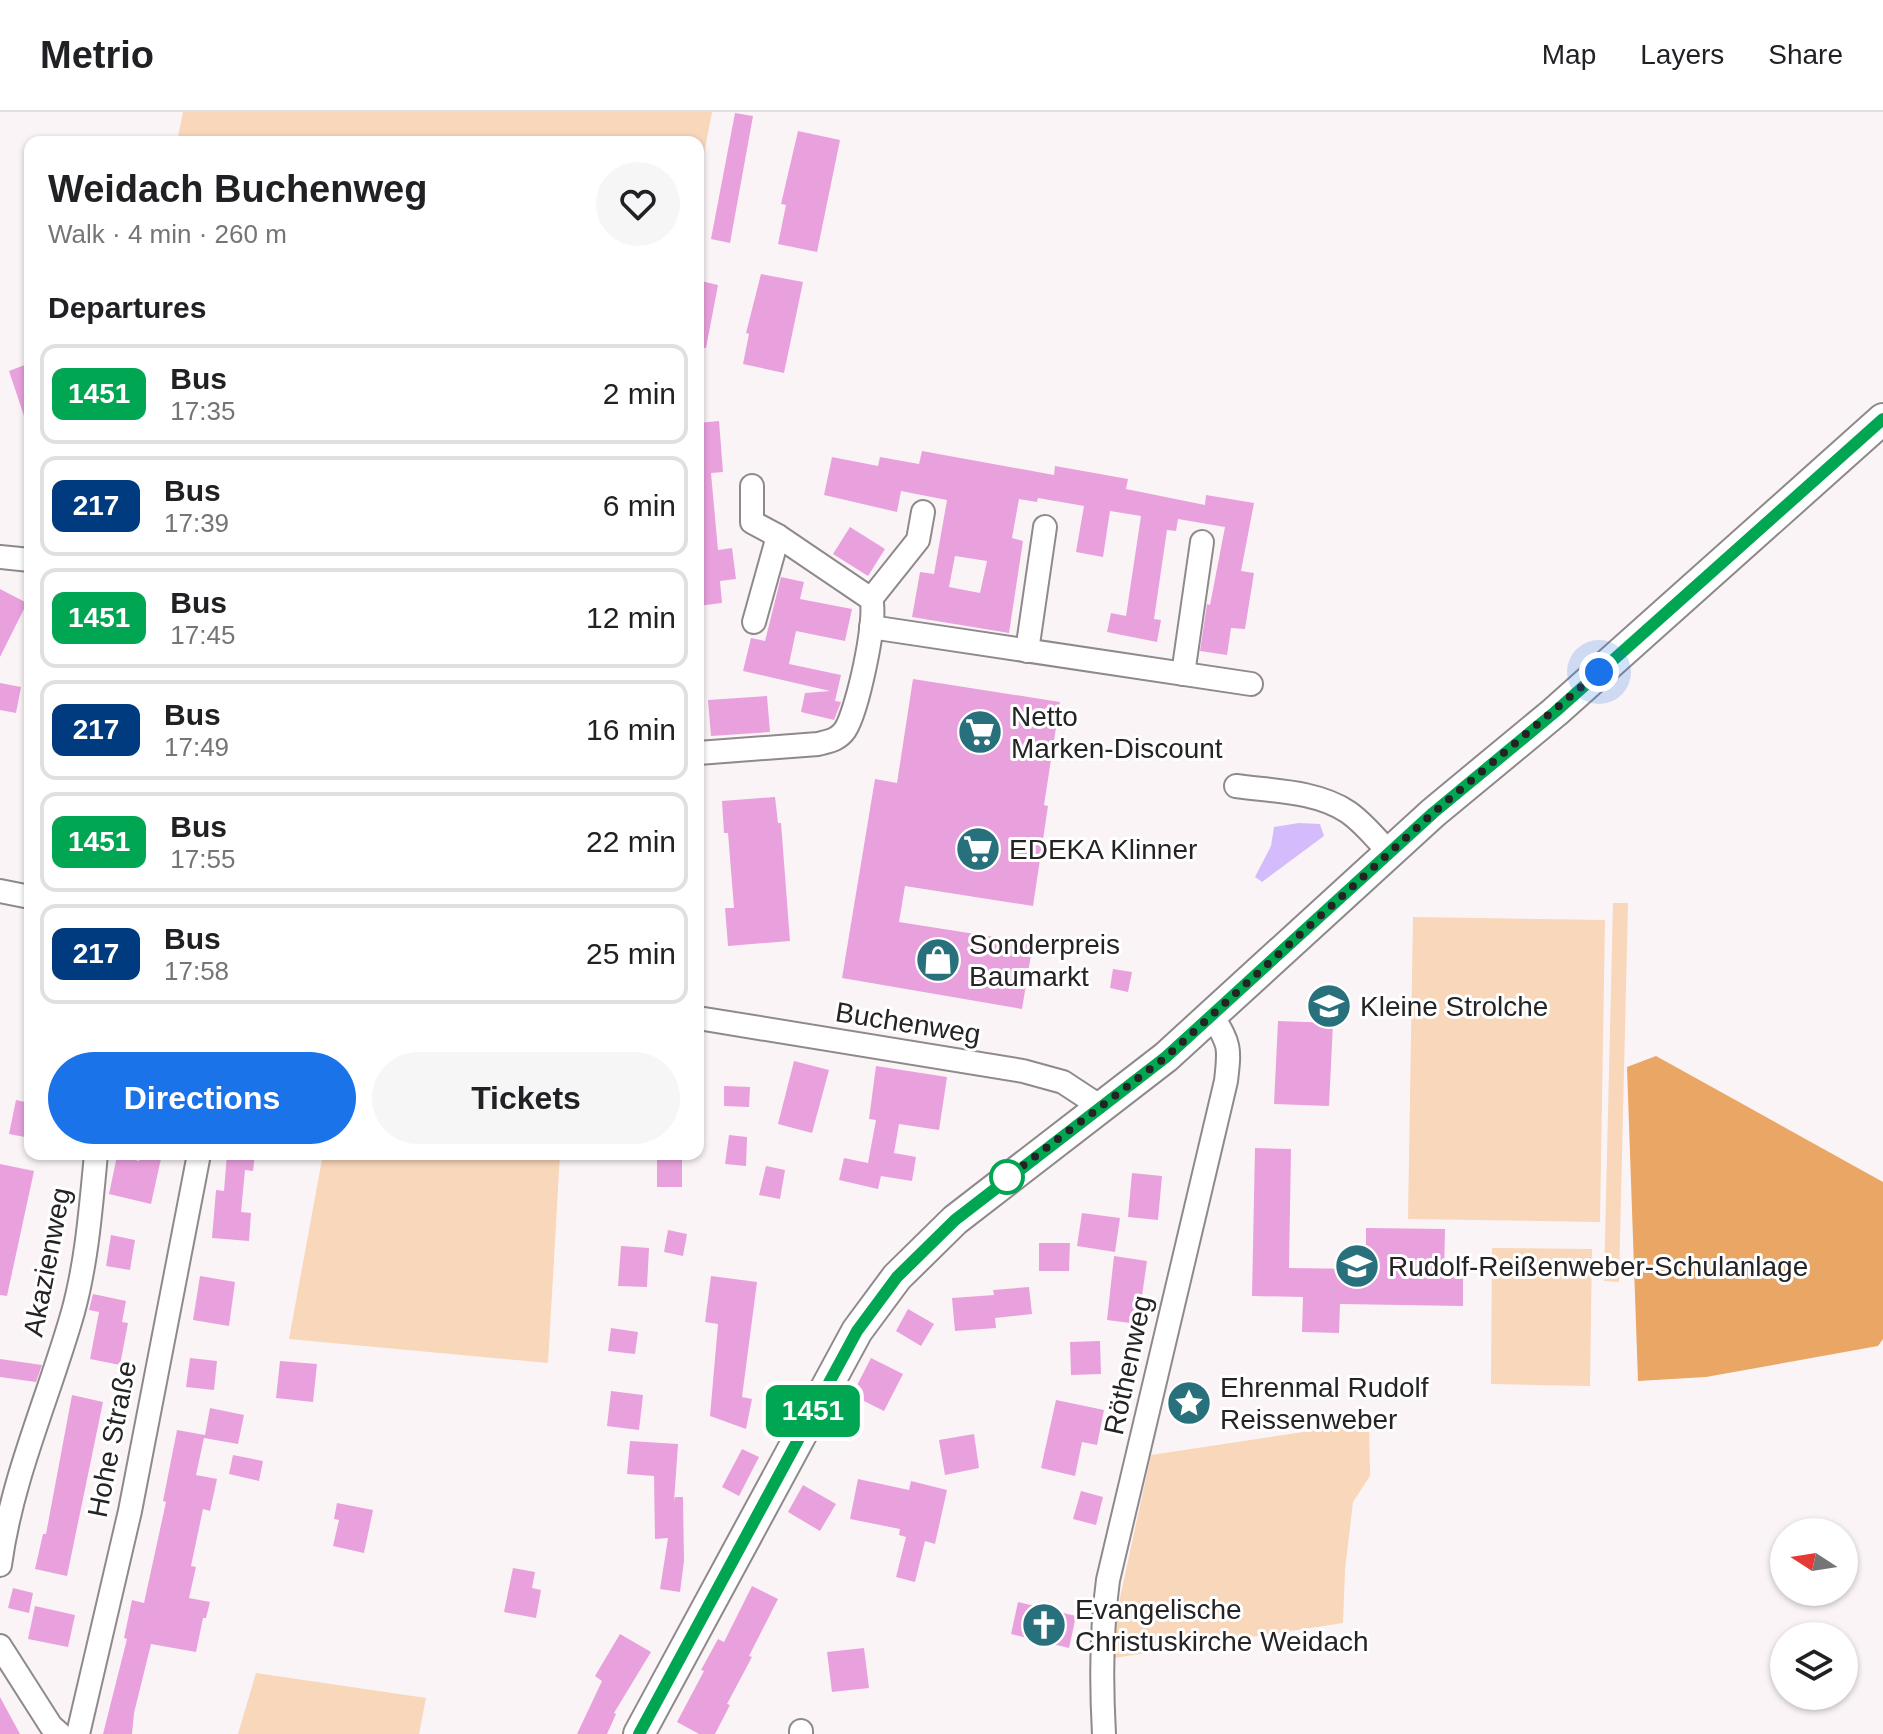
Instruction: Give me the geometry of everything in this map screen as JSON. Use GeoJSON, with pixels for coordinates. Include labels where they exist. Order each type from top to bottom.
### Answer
{"type":"FeatureCollection","features":[{"type":"Feature","properties":{"kind":"main road"},"geometry":{"type":"LineString","coordinates":[[639,1734],[872,1308],[922,1250],[955,1220],[1166,1057],[1389,852],[1527,735],[1883,419]]}},
{"type":"Feature","properties":{"kind":"street"},"geometry":{"type":"LineString","coordinates":[[704,753],[835,740],[847,727],[858,696],[874,613],[871,599],[752,522],[752,486]]}},
{"type":"Feature","properties":{"kind":"street"},"geometry":{"type":"LineString","coordinates":[[871,599],[918,540],[923,512]]}},
{"type":"Feature","properties":{"kind":"street"},"geometry":{"type":"LineString","coordinates":[[1027,651],[1045,527]]}},
{"type":"Feature","properties":{"kind":"street"},"geometry":{"type":"LineString","coordinates":[[754,622],[778,536]]}},
{"type":"Feature","properties":{"kind":"street"},"geometry":{"type":"LineString","coordinates":[[1183,674],[1202,542]]}},
{"type":"Feature","properties":{"kind":"street"},"geometry":{"type":"LineString","coordinates":[[0,557],[24,559]]}},
{"type":"Feature","properties":{"kind":"street"},"geometry":{"type":"LineString","coordinates":[[871,627],[1251,684]]}},
{"type":"Feature","properties":{"kind":"street"},"geometry":{"type":"LineString","coordinates":[[1236,786],[1310,797],[1341,808],[1358,820],[1389,852]]}},
{"type":"Feature","properties":{"kind":"street"},"geometry":{"type":"LineString","coordinates":[[0,891],[24,896]]}},
{"type":"Feature","properties":{"kind":"street","name":"Röthenweg"},"geometry":{"type":"LineString","coordinates":[[1104,1734],[1101,1662],[1108,1580],[1226,1081],[1229,1049],[1212,1015]]}},
{"type":"Feature","properties":{"kind":"street","name":"Buchenweg"},"geometry":{"type":"LineString","coordinates":[[704,1019],[1023,1071],[1063,1082],[1101,1107]]}},
{"type":"Feature","properties":{"kind":"street","name":"Akazienweg"},"geometry":{"type":"LineString","coordinates":[[0,1565],[6,1523],[18,1477],[73,1310],[87,1241],[95,1160]]}},
{"type":"Feature","properties":{"kind":"street","name":"Hohe Straße"},"geometry":{"type":"LineString","coordinates":[[78,1734],[130,1511],[198,1160]]}},
{"type":"Feature","properties":{"kind":"street"},"geometry":{"type":"LineString","coordinates":[[0,1646],[51,1726],[60,1734]]}},
{"type":"Feature","properties":{"kind":"shaded area"},"geometry":{"type":"Polygon","coordinates":[[[183,112],[712,112],[704,154],[704,136],[178,136],[183,112]]]}},
{"type":"Feature","properties":{"kind":"shaded area"},"geometry":{"type":"Polygon","coordinates":[[[1320,824],[1324,836],[1262,882],[1255,877],[1271,846],[1274,827],[1320,824]]]}},
{"type":"Feature","properties":{"kind":"shaded area"},"geometry":{"type":"Polygon","coordinates":[[[1613,903],[1628,903],[1619,1282],[1604,1281],[1613,903]]]}},
{"type":"Feature","properties":{"kind":"shaded area"},"geometry":{"type":"Polygon","coordinates":[[[1413,917],[1605,920],[1600,1222],[1408,1219],[1413,917]]]}},
{"type":"Feature","properties":{"kind":"shaded area"},"geometry":{"type":"Polygon","coordinates":[[[1656,1056],[1883,1182],[1883,1339],[1878,1346],[1706,1377],[1638,1381],[1627,1067],[1656,1056]]]}},
{"type":"Feature","properties":{"kind":"shaded area"},"geometry":{"type":"Polygon","coordinates":[[[322,1160],[560,1160],[548,1363],[289,1339],[322,1160]]]}},
{"type":"Feature","properties":{"kind":"shaded area"},"geometry":{"type":"Polygon","coordinates":[[[1492,1248],[1592,1249],[1590,1386],[1491,1384],[1492,1248]]]}},
{"type":"Feature","properties":{"kind":"shaded area"},"geometry":{"type":"Polygon","coordinates":[[[1369,1422],[1370,1476],[1353,1502],[1343,1623],[1114,1658],[1113,1630],[1151,1455],[1369,1422]]]}},
{"type":"Feature","properties":{"kind":"shaded area"},"geometry":{"type":"Polygon","coordinates":[[[256,1673],[426,1698],[419,1734],[238,1734],[256,1673]]]}},
{"type":"Feature","properties":{"kind":"building"},"geometry":{"type":"Polygon","coordinates":[[[735,113],[753,116],[730,243],[711,239],[735,113]]]}},
{"type":"Feature","properties":{"kind":"building"},"geometry":{"type":"Polygon","coordinates":[[[798,131],[840,140],[817,252],[778,244],[786,205],[781,204],[798,131]]]}},
{"type":"Feature","properties":{"kind":"building"},"geometry":{"type":"Polygon","coordinates":[[[761,274],[803,282],[784,373],[743,364],[749,334],[746,333],[761,274]]]}},
{"type":"Feature","properties":{"kind":"building"},"geometry":{"type":"Polygon","coordinates":[[[704,282],[718,285],[704,348],[704,282]]]}},
{"type":"Feature","properties":{"kind":"building"},"geometry":{"type":"Polygon","coordinates":[[[24,365],[24,416],[9,371],[24,365]]]}},
{"type":"Feature","properties":{"kind":"building"},"geometry":{"type":"Polygon","coordinates":[[[719,421],[723,472],[711,473],[718,550],[732,548],[736,579],[720,581],[722,603],[704,605],[704,422],[719,421]]]}},
{"type":"Feature","properties":{"kind":"building"},"geometry":{"type":"Polygon","coordinates":[[[922,451],[1054,475],[1055,466],[1128,479],[1126,489],[1205,505],[1206,495],[1254,503],[1241,571],[1254,573],[1245,629],[1231,628],[1227,655],[1200,651],[1207,604],[1210,605],[1225,527],[1178,519],[1176,531],[1167,530],[1154,619],[1161,620],[1157,642],[1107,632],[1111,613],[1126,616],[1141,516],[1110,511],[1103,557],[1076,552],[1084,506],[1038,498],[1037,502],[1019,499],[1012,538],[1023,541],[1009,633],[912,617],[920,572],[934,574],[947,500],[901,491],[897,512],[824,495],[832,457],[878,466],[880,457],[919,464],[922,451]],[[955,556],[949,587],[980,593],[987,561],[955,556]]]}},
{"type":"Feature","properties":{"kind":"building"},"geometry":{"type":"Polygon","coordinates":[[[850,527],[885,549],[868,576],[833,554],[850,527]]]}},
{"type":"Feature","properties":{"kind":"building"},"geometry":{"type":"Polygon","coordinates":[[[781,577],[804,582],[800,599],[852,609],[845,641],[796,631],[789,664],[841,675],[835,701],[841,702],[834,720],[801,712],[805,693],[830,691],[743,671],[751,638],[765,641],[781,577]]]}},
{"type":"Feature","properties":{"kind":"building"},"geometry":{"type":"Polygon","coordinates":[[[0,589],[24,601],[24,609],[0,657],[0,589]]]}},
{"type":"Feature","properties":{"kind":"building"},"geometry":{"type":"Polygon","coordinates":[[[913,679],[1060,702],[1033,906],[905,886],[899,922],[1033,943],[1022,1009],[842,978],[875,779],[897,783],[913,679]]]}},
{"type":"Feature","properties":{"kind":"building"},"geometry":{"type":"Polygon","coordinates":[[[0,683],[21,687],[16,713],[0,710],[0,683]]]}},
{"type":"Feature","properties":{"kind":"building"},"geometry":{"type":"Polygon","coordinates":[[[767,696],[770,732],[711,736],[708,700],[767,696]]]}},
{"type":"Feature","properties":{"kind":"building"},"geometry":{"type":"Polygon","coordinates":[[[775,797],[778,823],[781,823],[790,941],[728,946],[725,908],[734,908],[722,801],[775,797]]]}},
{"type":"Feature","properties":{"kind":"building"},"geometry":{"type":"Polygon","coordinates":[[[1113,969],[1132,972],[1128,992],[1110,988],[1113,969]]]}},
{"type":"Feature","properties":{"kind":"building"},"geometry":{"type":"Polygon","coordinates":[[[1278,1021],[1333,1023],[1329,1106],[1274,1104],[1278,1021]]]}},
{"type":"Feature","properties":{"kind":"building"},"geometry":{"type":"Polygon","coordinates":[[[794,1061],[829,1070],[812,1133],[778,1124],[794,1061]]]}},
{"type":"Feature","properties":{"kind":"building"},"geometry":{"type":"Polygon","coordinates":[[[876,1066],[947,1077],[939,1130],[899,1124],[894,1153],[916,1157],[912,1181],[881,1176],[878,1189],[839,1180],[844,1158],[868,1163],[876,1120],[869,1119],[876,1066]]]}},
{"type":"Feature","properties":{"kind":"building"},"geometry":{"type":"Polygon","coordinates":[[[724,1086],[750,1087],[749,1107],[724,1106],[724,1086]]]}},
{"type":"Feature","properties":{"kind":"building"},"geometry":{"type":"Polygon","coordinates":[[[16,1100],[24,1102],[24,1137],[9,1134],[16,1100]]]}},
{"type":"Feature","properties":{"kind":"building"},"geometry":{"type":"Polygon","coordinates":[[[729,1135],[747,1137],[746,1166],[725,1164],[729,1135]]]}},
{"type":"Feature","properties":{"kind":"building"},"geometry":{"type":"Polygon","coordinates":[[[1255,1148],[1291,1149],[1289,1268],[1366,1269],[1366,1228],[1445,1229],[1444,1276],[1463,1276],[1463,1306],[1340,1304],[1339,1333],[1302,1332],[1303,1297],[1252,1296],[1255,1148]]]}},
{"type":"Feature","properties":{"kind":"building"},"geometry":{"type":"Polygon","coordinates":[[[116,1160],[161,1160],[151,1204],[109,1194],[116,1160]]]}},
{"type":"Feature","properties":{"kind":"building"},"geometry":{"type":"Polygon","coordinates":[[[227,1160],[254,1160],[253,1171],[245,1170],[241,1212],[251,1213],[249,1241],[212,1238],[216,1190],[224,1191],[227,1160]]]}},
{"type":"Feature","properties":{"kind":"building"},"geometry":{"type":"Polygon","coordinates":[[[657,1160],[682,1160],[682,1187],[657,1187],[657,1160]]]}},
{"type":"Feature","properties":{"kind":"building"},"geometry":{"type":"Polygon","coordinates":[[[0,1164],[34,1171],[7,1296],[0,1295],[0,1164]]]}},
{"type":"Feature","properties":{"kind":"building"},"geometry":{"type":"Polygon","coordinates":[[[766,1166],[785,1170],[780,1199],[759,1195],[766,1166]]]}},
{"type":"Feature","properties":{"kind":"building"},"geometry":{"type":"Polygon","coordinates":[[[1132,1173],[1162,1176],[1158,1220],[1128,1217],[1132,1173]]]}},
{"type":"Feature","properties":{"kind":"building"},"geometry":{"type":"Polygon","coordinates":[[[1082,1213],[1120,1218],[1115,1252],[1077,1246],[1082,1213]]]}},
{"type":"Feature","properties":{"kind":"building"},"geometry":{"type":"Polygon","coordinates":[[[668,1230],[687,1234],[683,1256],[664,1252],[668,1230]]]}},
{"type":"Feature","properties":{"kind":"building"},"geometry":{"type":"Polygon","coordinates":[[[111,1235],[135,1240],[130,1270],[106,1266],[111,1235]]]}},
{"type":"Feature","properties":{"kind":"building"},"geometry":{"type":"Polygon","coordinates":[[[1039,1243],[1070,1243],[1069,1271],[1039,1271],[1039,1243]]]}},
{"type":"Feature","properties":{"kind":"building"},"geometry":{"type":"Polygon","coordinates":[[[621,1246],[649,1248],[647,1287],[618,1286],[621,1246]]]}},
{"type":"Feature","properties":{"kind":"building"},"geometry":{"type":"Polygon","coordinates":[[[1114,1256],[1147,1261],[1138,1324],[1107,1320],[1114,1256]]]}},
{"type":"Feature","properties":{"kind":"building"},"geometry":{"type":"Polygon","coordinates":[[[200,1276],[235,1282],[229,1326],[193,1320],[200,1276]]]}},
{"type":"Feature","properties":{"kind":"building"},"geometry":{"type":"Polygon","coordinates":[[[711,1276],[757,1282],[742,1397],[752,1399],[746,1429],[710,1416],[718,1324],[705,1322],[711,1276]]]}},
{"type":"Feature","properties":{"kind":"building"},"geometry":{"type":"Polygon","coordinates":[[[1029,1287],[1032,1314],[995,1318],[996,1328],[955,1331],[952,1298],[994,1295],[993,1290],[1029,1287]]]}},
{"type":"Feature","properties":{"kind":"building"},"geometry":{"type":"Polygon","coordinates":[[[93,1294],[126,1301],[122,1322],[128,1323],[120,1365],[90,1359],[99,1312],[89,1310],[93,1294]]]}},
{"type":"Feature","properties":{"kind":"building"},"geometry":{"type":"Polygon","coordinates":[[[908,1309],[934,1324],[921,1346],[896,1331],[908,1309]]]}},
{"type":"Feature","properties":{"kind":"building"},"geometry":{"type":"Polygon","coordinates":[[[611,1328],[638,1332],[635,1354],[608,1351],[611,1328]]]}},
{"type":"Feature","properties":{"kind":"building"},"geometry":{"type":"Polygon","coordinates":[[[1100,1341],[1101,1374],[1071,1375],[1070,1342],[1100,1341]]]}},
{"type":"Feature","properties":{"kind":"building"},"geometry":{"type":"Polygon","coordinates":[[[190,1358],[217,1361],[214,1390],[186,1387],[190,1358]]]}},
{"type":"Feature","properties":{"kind":"building"},"geometry":{"type":"Polygon","coordinates":[[[871,1358],[903,1374],[884,1411],[852,1395],[871,1358]]]}},
{"type":"Feature","properties":{"kind":"building"},"geometry":{"type":"Polygon","coordinates":[[[0,1359],[42,1365],[36,1382],[0,1377],[0,1359]]]}},
{"type":"Feature","properties":{"kind":"building"},"geometry":{"type":"Polygon","coordinates":[[[280,1361],[317,1364],[313,1402],[276,1398],[280,1361]]]}},
{"type":"Feature","properties":{"kind":"building"},"geometry":{"type":"Polygon","coordinates":[[[611,1391],[643,1395],[639,1430],[607,1426],[611,1391]]]}},
{"type":"Feature","properties":{"kind":"building"},"geometry":{"type":"Polygon","coordinates":[[[72,1395],[103,1402],[67,1576],[35,1569],[43,1534],[46,1534],[72,1395]]]}},
{"type":"Feature","properties":{"kind":"building"},"geometry":{"type":"Polygon","coordinates":[[[1056,1400],[1104,1410],[1097,1445],[1082,1442],[1075,1476],[1041,1468],[1056,1400]]]}},
{"type":"Feature","properties":{"kind":"building"},"geometry":{"type":"Polygon","coordinates":[[[210,1408],[244,1415],[238,1444],[204,1438],[196,1475],[217,1479],[210,1511],[203,1509],[191,1566],[196,1567],[189,1598],[210,1602],[206,1618],[203,1618],[196,1652],[151,1644],[132,1734],[103,1734],[127,1639],[124,1638],[132,1600],[144,1603],[166,1502],[163,1501],[177,1430],[205,1435],[210,1408]]]}},
{"type":"Feature","properties":{"kind":"building"},"geometry":{"type":"Polygon","coordinates":[[[974,1434],[979,1468],[945,1475],[939,1440],[974,1434]]]}},
{"type":"Feature","properties":{"kind":"building"},"geometry":{"type":"Polygon","coordinates":[[[630,1441],[678,1444],[674,1502],[675,1497],[683,1497],[684,1561],[680,1592],[660,1589],[668,1538],[655,1539],[654,1476],[627,1474],[630,1441]]]}},
{"type":"Feature","properties":{"kind":"building"},"geometry":{"type":"Polygon","coordinates":[[[742,1449],[759,1457],[739,1496],[722,1487],[742,1449]]]}},
{"type":"Feature","properties":{"kind":"building"},"geometry":{"type":"Polygon","coordinates":[[[233,1455],[263,1461],[259,1481],[229,1474],[233,1455]]]}},
{"type":"Feature","properties":{"kind":"building"},"geometry":{"type":"Polygon","coordinates":[[[858,1479],[909,1490],[911,1481],[947,1490],[935,1544],[925,1541],[915,1582],[896,1577],[906,1537],[899,1535],[900,1529],[850,1519],[858,1479]]]}},
{"type":"Feature","properties":{"kind":"building"},"geometry":{"type":"Polygon","coordinates":[[[803,1485],[836,1504],[820,1531],[788,1512],[803,1485]]]}},
{"type":"Feature","properties":{"kind":"building"},"geometry":{"type":"Polygon","coordinates":[[[1081,1491],[1103,1497],[1096,1525],[1073,1519],[1081,1491]]]}},
{"type":"Feature","properties":{"kind":"building"},"geometry":{"type":"Polygon","coordinates":[[[337,1503],[373,1510],[364,1553],[333,1546],[339,1520],[334,1519],[337,1503]]]}},
{"type":"Feature","properties":{"kind":"building"},"geometry":{"type":"Polygon","coordinates":[[[513,1568],[535,1572],[532,1588],[541,1590],[536,1618],[504,1612],[513,1568]]]}},
{"type":"Feature","properties":{"kind":"building"},"geometry":{"type":"Polygon","coordinates":[[[752,1586],[778,1599],[715,1734],[699,1734],[677,1722],[718,1639],[724,1642],[752,1586]]]}},
{"type":"Feature","properties":{"kind":"building"},"geometry":{"type":"Polygon","coordinates":[[[13,1588],[33,1593],[29,1613],[8,1608],[13,1588]]]}},
{"type":"Feature","properties":{"kind":"building","name":"Evangelische Christuskirche Weidach"},"geometry":{"type":"Polygon","coordinates":[[[1018,1602],[1076,1616],[1069,1648],[1011,1634],[1018,1602]]]}},
{"type":"Feature","properties":{"kind":"building"},"geometry":{"type":"Polygon","coordinates":[[[35,1606],[75,1615],[68,1647],[28,1639],[35,1606]]]}},
{"type":"Feature","properties":{"kind":"building"},"geometry":{"type":"Polygon","coordinates":[[[620,1634],[651,1652],[614,1713],[607,1734],[577,1734],[602,1681],[595,1676],[620,1634]]]}},
{"type":"Feature","properties":{"kind":"building"},"geometry":{"type":"Polygon","coordinates":[[[864,1648],[869,1688],[832,1692],[827,1652],[864,1648]]]}},
{"type":"Feature","properties":{"kind":"building"},"geometry":{"type":"Polygon","coordinates":[[[0,1697],[20,1734],[0,1734],[0,1697]]]}},
{"type":"Feature","properties":{"kind":"bus line","name":"1451"},"geometry":{"type":"LineString","coordinates":[[639,1734],[857,1331],[872,1308],[922,1250],[1004,1180],[1166,1057],[1433,813],[1555,712],[1883,419]]}},
{"type":"Feature","properties":{"kind":"place","name":"Netto Marken-Discount"},"geometry":{"type":"Point","coordinates":[980,732]}},
{"type":"Feature","properties":{"kind":"place","name":"EDEKA Klinner"},"geometry":{"type":"Point","coordinates":[978,849]}},
{"type":"Feature","properties":{"kind":"place","name":"Sonderpreis Baumarkt"},"geometry":{"type":"Point","coordinates":[938,960]}},
{"type":"Feature","properties":{"kind":"place","name":"Kleine Strolche"},"geometry":{"type":"Point","coordinates":[1329,1006]}},
{"type":"Feature","properties":{"kind":"place","name":"Rudolf-Reißenweber-Schulanlage"},"geometry":{"type":"Point","coordinates":[1357,1266]}},
{"type":"Feature","properties":{"kind":"place","name":"Ehrenmal Rudolf Reissenweber"},"geometry":{"type":"Point","coordinates":[1189,1403]}},
{"type":"Feature","properties":{"kind":"place","name":"Evangelische Christuskirche Weidach"},"geometry":{"type":"Point","coordinates":[1044,1625]}},
{"type":"Feature","properties":{"kind":"route"},"geometry":{"type":"LineString","coordinates":[[1007,1177],[1004,1180],[1166,1057],[1433,813],[1599,672]]}}]}
